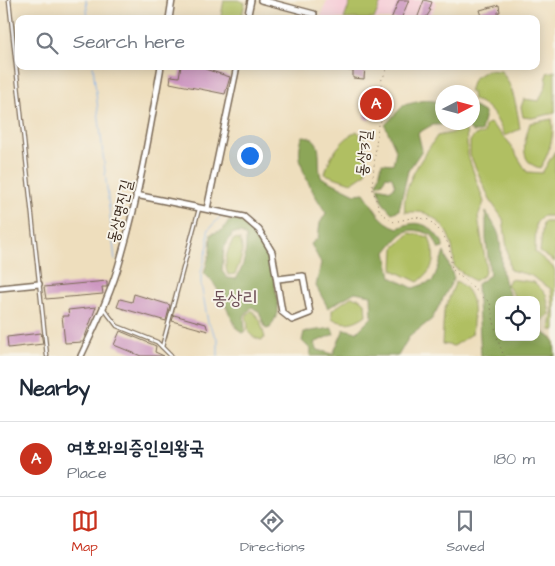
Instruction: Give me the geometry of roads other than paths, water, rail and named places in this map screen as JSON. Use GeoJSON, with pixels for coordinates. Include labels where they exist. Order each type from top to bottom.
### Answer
{"type":"FeatureCollection","features":[{"type":"Feature","properties":{"kind":"street"},"geometry":{"type":"LineString","coordinates":[[170,15],[172,0]]}},
{"type":"Feature","properties":{"kind":"street"},"geometry":{"type":"LineString","coordinates":[[248,15],[251,0]]}},
{"type":"Feature","properties":{"kind":"street"},"geometry":{"type":"LineString","coordinates":[[261,0],[314,15]]}},
{"type":"Feature","properties":{"kind":"street","name":"동상명진길"},"geometry":{"type":"LineString","coordinates":[[81,356],[103,308],[121,258],[136,195],[160,70]]}},
{"type":"Feature","properties":{"kind":"street"},"geometry":{"type":"LineString","coordinates":[[207,209],[236,70]]}},
{"type":"Feature","properties":{"kind":"street"},"geometry":{"type":"LineString","coordinates":[[136,195],[244,217],[259,230],[272,252],[282,312],[292,320],[310,313],[303,276],[278,280]]}},
{"type":"Feature","properties":{"kind":"street"},"geometry":{"type":"LineString","coordinates":[[0,288],[39,284]]}},
{"type":"Feature","properties":{"kind":"lane"},"geometry":{"type":"LineString","coordinates":[[9,0],[15,57]]}},
{"type":"Feature","properties":{"kind":"lane"},"geometry":{"type":"LineString","coordinates":[[16,70],[47,356]]}},
{"type":"Feature","properties":{"kind":"lane"},"geometry":{"type":"LineString","coordinates":[[162,347],[200,208]]}},
{"type":"Feature","properties":{"kind":"lane"},"geometry":{"type":"LineString","coordinates":[[103,308],[117,326],[158,342],[171,356]]}},
{"type":"Feature","properties":{"kind":"waterway"},"geometry":{"type":"LineString","coordinates":[[86,0],[88,15]]}},
{"type":"Feature","properties":{"kind":"waterway"},"geometry":{"type":"LineString","coordinates":[[93,70],[115,260]]}},
{"type":"Feature","properties":{"kind":"waterway"},"geometry":{"type":"LineString","coordinates":[[218,356],[218,340],[208,322],[201,284],[201,273],[208,245],[208,230],[220,217]]}},
{"type":"Feature","properties":{"kind":"place","name":"여호와의증인의왕국"},"geometry":{"type":"Point","coordinates":[376,104]}},
{"type":"Feature","properties":{"kind":"district","name":"동상리"},"geometry":{"type":"Point","coordinates":[235,297]}}]}
